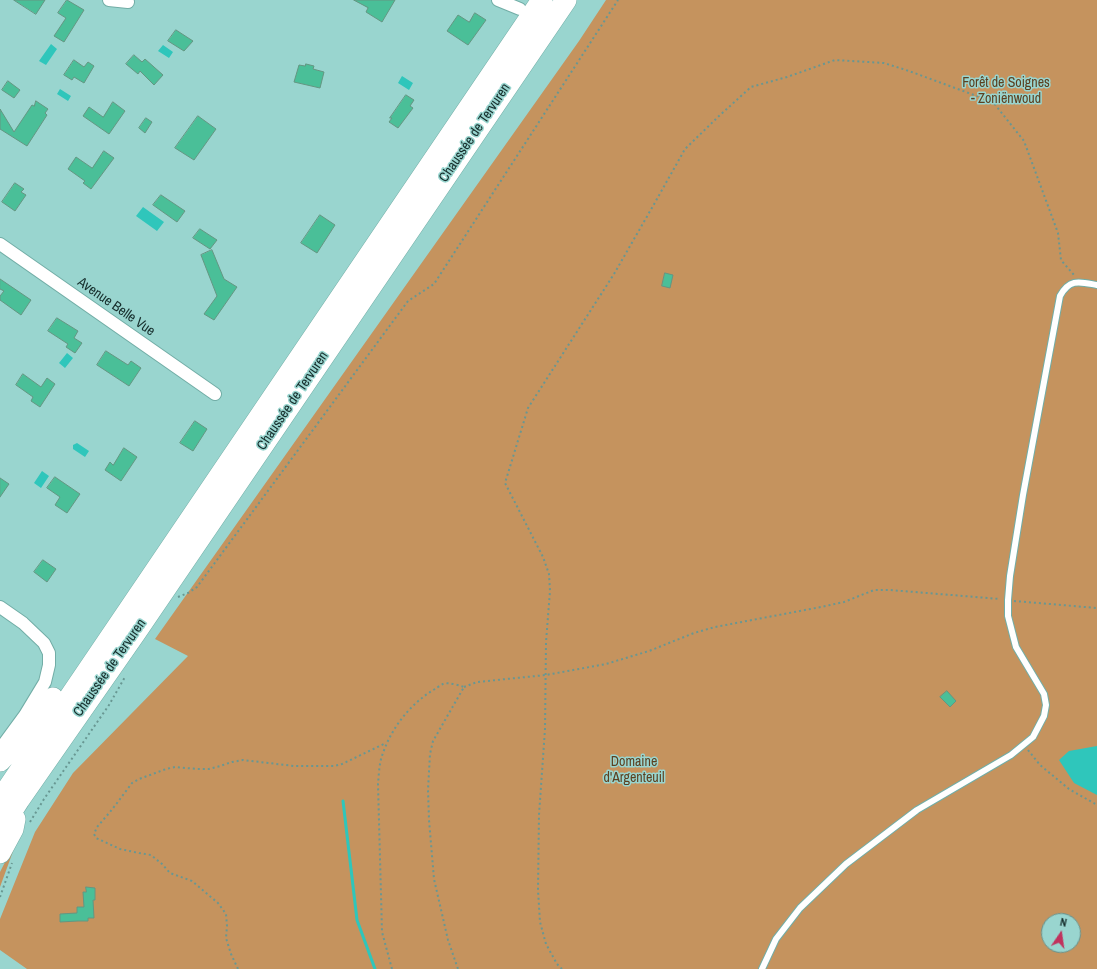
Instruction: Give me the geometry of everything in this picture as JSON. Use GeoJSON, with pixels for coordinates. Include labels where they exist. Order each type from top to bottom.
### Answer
{"type":"FeatureCollection","features":[{"type":"Feature","properties":{"kind":"highway","name":"Chaussée de Tervuren"},"geometry":{"type":"LineString","coordinates":[[7,800],[90,666],[542,0]]}},
{"type":"Feature","properties":{"kind":"highway","name":"Chaussée de Tervuren"},"geometry":{"type":"LineString","coordinates":[[7,800],[140,625],[566,0]]}},
{"type":"Feature","properties":{"kind":"highway"},"geometry":{"type":"LineString","coordinates":[[0,761],[26,733],[67,680],[90,666]]}},
{"type":"Feature","properties":{"kind":"highway"},"geometry":{"type":"LineString","coordinates":[[0,830],[7,800]]}},
{"type":"Feature","properties":{"kind":"highway"},"geometry":{"type":"LineString","coordinates":[[7,800],[13,829],[7,856]]}},
{"type":"Feature","properties":{"kind":"street"},"geometry":{"type":"LineString","coordinates":[[109,0],[128,2]]}},
{"type":"Feature","properties":{"kind":"street"},"geometry":{"type":"LineString","coordinates":[[498,0],[520,9]]}},
{"type":"Feature","properties":{"kind":"street","name":"Avenue Belle Vue"},"geometry":{"type":"LineString","coordinates":[[0,244],[215,394]]}},
{"type":"Feature","properties":{"kind":"street"},"geometry":{"type":"LineString","coordinates":[[0,607],[23,623],[44,643],[49,653],[49,665],[45,682],[25,715],[0,750]]}},
{"type":"Feature","properties":{"kind":"lane"},"geometry":{"type":"LineString","coordinates":[[762,969],[776,939],[800,908],[846,864],[917,810],[1011,755],[1033,737],[1040,726],[1046,705],[1044,694],[1016,647],[1008,616],[1010,576],[1023,495],[1060,296],[1064,288],[1071,284],[1080,282],[1097,286]]}},
{"type":"Feature","properties":{"kind":"path"},"geometry":{"type":"LineString","coordinates":[[177,598],[197,587],[408,301],[434,284],[618,0]]}},
{"type":"Feature","properties":{"kind":"path"},"geometry":{"type":"LineString","coordinates":[[562,969],[557,964],[546,944],[540,922],[538,884],[539,815],[545,729],[546,642],[550,591],[549,574],[543,558],[505,483],[528,408],[614,274],[685,149],[751,88],[835,60],[884,63],[909,70],[993,102],[1024,141],[1058,233],[1061,260],[1080,282]]}},
{"type":"Feature","properties":{"kind":"path"},"geometry":{"type":"LineString","coordinates":[[458,969],[448,940],[434,879],[428,820],[428,790],[430,754],[433,741],[464,687],[477,682],[546,675],[606,664],[649,652],[694,633],[715,627],[844,602],[874,590],[971,596],[1097,608]]}},
{"type":"Feature","properties":{"kind":"path"},"geometry":{"type":"LineString","coordinates":[[29,825],[44,799],[109,705],[125,676]]}},
{"type":"Feature","properties":{"kind":"path"},"geometry":{"type":"LineString","coordinates":[[392,969],[382,932],[378,784],[383,754],[393,731],[413,705],[443,684],[457,684],[464,687]]}},
{"type":"Feature","properties":{"kind":"path"},"geometry":{"type":"LineString","coordinates":[[238,969],[226,938],[226,914],[218,903],[192,881],[170,873],[151,855],[120,849],[96,838],[94,834],[97,827],[132,783],[166,769],[175,767],[209,769],[243,760],[294,766],[334,766],[342,764],[387,743]]}},
{"type":"Feature","properties":{"kind":"path"},"geometry":{"type":"LineString","coordinates":[[1023,745],[1040,765],[1069,789],[1097,805]]}},
{"type":"Feature","properties":{"kind":"path"},"geometry":{"type":"LineString","coordinates":[[0,897],[7,856]]}},
{"type":"Feature","properties":{"kind":"green space"},"geometry":{"type":"Polygon","coordinates":[[[606,0],[1097,0],[1097,969],[27,969],[0,950],[0,919],[35,832],[73,773],[188,656],[155,639],[579,41],[606,0]]]}},
{"type":"Feature","properties":{"kind":"green space"},"geometry":{"type":"Polygon","coordinates":[[[19,835],[0,887],[0,872],[19,835]]]}},
{"type":"Feature","properties":{"kind":"water"},"geometry":{"type":"Polygon","coordinates":[[[51,44],[57,49],[46,65],[39,61],[51,44]]]}},
{"type":"Feature","properties":{"kind":"water"},"geometry":{"type":"Polygon","coordinates":[[[163,45],[173,52],[169,58],[158,51],[163,45]]]}},
{"type":"Feature","properties":{"kind":"water"},"geometry":{"type":"Polygon","coordinates":[[[402,76],[413,83],[409,90],[398,83],[402,76]]]}},
{"type":"Feature","properties":{"kind":"water"},"geometry":{"type":"Polygon","coordinates":[[[60,89],[71,96],[68,101],[57,94],[60,89]]]}},
{"type":"Feature","properties":{"kind":"water"},"geometry":{"type":"Polygon","coordinates":[[[143,207],[164,222],[157,231],[136,216],[143,207]]]}},
{"type":"Feature","properties":{"kind":"water"},"geometry":{"type":"Polygon","coordinates":[[[67,353],[73,358],[65,368],[59,363],[67,353]]]}},
{"type":"Feature","properties":{"kind":"water"},"geometry":{"type":"Polygon","coordinates":[[[77,443],[89,451],[85,457],[73,449],[73,445],[77,443]]]}},
{"type":"Feature","properties":{"kind":"water"},"geometry":{"type":"Polygon","coordinates":[[[42,471],[49,476],[41,488],[34,483],[42,471]]]}},
{"type":"Feature","properties":{"kind":"water"},"geometry":{"type":"Polygon","coordinates":[[[1097,746],[1097,795],[1074,783],[1059,760],[1069,751],[1097,746]]]}},
{"type":"Feature","properties":{"kind":"building"},"geometry":{"type":"Polygon","coordinates":[[[14,0],[45,0],[36,14],[14,0]]]}},
{"type":"Feature","properties":{"kind":"building"},"geometry":{"type":"Polygon","coordinates":[[[67,0],[84,10],[64,42],[54,36],[66,18],[58,13],[67,0]]]}},
{"type":"Feature","properties":{"kind":"building"},"geometry":{"type":"Polygon","coordinates":[[[354,0],[395,0],[382,22],[366,12],[368,8],[354,0]]]}},
{"type":"Feature","properties":{"kind":"building"},"geometry":{"type":"Polygon","coordinates":[[[475,13],[486,20],[468,45],[447,31],[458,15],[469,22],[475,13]]]}},
{"type":"Feature","properties":{"kind":"building"},"geometry":{"type":"Polygon","coordinates":[[[176,30],[193,41],[184,51],[168,41],[176,30]]]}},
{"type":"Feature","properties":{"kind":"building"},"geometry":{"type":"Polygon","coordinates":[[[134,55],[142,62],[145,59],[163,75],[154,85],[140,71],[138,74],[126,64],[134,55]]]}},
{"type":"Feature","properties":{"kind":"building"},"geometry":{"type":"Polygon","coordinates":[[[74,60],[84,67],[88,62],[94,66],[84,83],[74,77],[72,80],[64,75],[74,60]]]}},
{"type":"Feature","properties":{"kind":"building"},"geometry":{"type":"Polygon","coordinates":[[[306,64],[314,66],[313,69],[324,72],[320,88],[294,82],[299,65],[305,66],[306,64]]]}},
{"type":"Feature","properties":{"kind":"building"},"geometry":{"type":"Polygon","coordinates":[[[8,81],[20,90],[14,98],[2,90],[8,81]]]}},
{"type":"Feature","properties":{"kind":"building"},"geometry":{"type":"Polygon","coordinates":[[[406,95],[414,100],[410,106],[413,108],[398,128],[389,122],[392,118],[390,118],[406,95]]]}},
{"type":"Feature","properties":{"kind":"building"},"geometry":{"type":"Polygon","coordinates":[[[36,101],[48,109],[45,113],[47,115],[27,146],[0,129],[0,109],[14,132],[32,105],[34,106],[36,101]]]}},
{"type":"Feature","properties":{"kind":"building"},"geometry":{"type":"Polygon","coordinates":[[[113,102],[125,111],[109,134],[83,116],[89,107],[103,117],[113,102]]]}},
{"type":"Feature","properties":{"kind":"building"},"geometry":{"type":"Polygon","coordinates":[[[198,116],[216,129],[194,160],[175,148],[198,116]]]}},
{"type":"Feature","properties":{"kind":"building"},"geometry":{"type":"Polygon","coordinates":[[[146,118],[152,122],[145,133],[139,128],[146,118]]]}},
{"type":"Feature","properties":{"kind":"building"},"geometry":{"type":"Polygon","coordinates":[[[104,151],[114,158],[91,189],[83,183],[85,181],[68,169],[76,157],[92,168],[104,151]]]}},
{"type":"Feature","properties":{"kind":"building"},"geometry":{"type":"Polygon","coordinates":[[[15,183],[24,189],[21,192],[26,195],[15,211],[2,202],[15,183]]]}},
{"type":"Feature","properties":{"kind":"building"},"geometry":{"type":"Polygon","coordinates":[[[161,195],[185,211],[177,222],[153,205],[161,195]]]}},
{"type":"Feature","properties":{"kind":"building"},"geometry":{"type":"Polygon","coordinates":[[[320,215],[335,225],[317,253],[301,243],[320,215]]]}},
{"type":"Feature","properties":{"kind":"building"},"geometry":{"type":"Polygon","coordinates":[[[200,229],[217,240],[210,249],[193,238],[200,229]]]}},
{"type":"Feature","properties":{"kind":"building"},"geometry":{"type":"Polygon","coordinates":[[[212,250],[224,279],[237,287],[214,320],[204,314],[217,296],[201,255],[212,250]]]}},
{"type":"Feature","properties":{"kind":"building"},"geometry":{"type":"Polygon","coordinates":[[[665,273],[673,275],[670,288],[662,286],[665,273]]]}},
{"type":"Feature","properties":{"kind":"building"},"geometry":{"type":"Polygon","coordinates":[[[0,279],[31,300],[21,315],[0,300],[0,296],[4,291],[0,289],[0,279]]]}},
{"type":"Feature","properties":{"kind":"building"},"geometry":{"type":"Polygon","coordinates":[[[57,318],[78,331],[74,338],[82,343],[75,353],[66,347],[68,344],[48,331],[57,318]]]}},
{"type":"Feature","properties":{"kind":"building"},"geometry":{"type":"Polygon","coordinates":[[[106,351],[128,365],[131,361],[141,368],[129,386],[97,365],[106,351]]]}},
{"type":"Feature","properties":{"kind":"building"},"geometry":{"type":"Polygon","coordinates":[[[23,374],[41,387],[47,378],[55,384],[40,407],[31,401],[33,397],[16,385],[23,374]]]}},
{"type":"Feature","properties":{"kind":"building"},"geometry":{"type":"Polygon","coordinates":[[[195,421],[207,429],[193,451],[180,443],[195,421]]]}},
{"type":"Feature","properties":{"kind":"building"},"geometry":{"type":"Polygon","coordinates":[[[124,448],[137,457],[121,481],[105,470],[110,462],[113,465],[124,448]]]}},
{"type":"Feature","properties":{"kind":"building"},"geometry":{"type":"Polygon","coordinates":[[[55,477],[80,494],[67,513],[55,505],[60,497],[47,488],[55,477]]]}},
{"type":"Feature","properties":{"kind":"building"},"geometry":{"type":"Polygon","coordinates":[[[0,478],[9,484],[0,497],[0,478]]]}},
{"type":"Feature","properties":{"kind":"building"},"geometry":{"type":"Polygon","coordinates":[[[43,560],[56,569],[47,582],[34,572],[43,560]]]}},
{"type":"Feature","properties":{"kind":"building"},"geometry":{"type":"Polygon","coordinates":[[[947,691],[956,701],[950,707],[940,697],[947,691]]]}},
{"type":"Feature","properties":{"kind":"building"},"geometry":{"type":"Polygon","coordinates":[[[86,887],[95,888],[95,900],[93,900],[94,918],[88,918],[88,921],[60,922],[60,914],[77,913],[77,907],[84,907],[83,892],[86,892],[86,887]]]}},
{"type":"Feature","properties":{"kind":"waterway"},"geometry":{"type":"LineString","coordinates":[[343,801],[357,920],[375,969]]}},
{"type":"Feature","properties":{"kind":"park label","name":"Forêt de Soignes - Zoniënwoud"},"geometry":{"type":"Point","coordinates":[1006,92]}},
{"type":"Feature","properties":{"kind":"park label","name":"Domaine d'Argenteuil"},"geometry":{"type":"Point","coordinates":[634,770]}}]}
